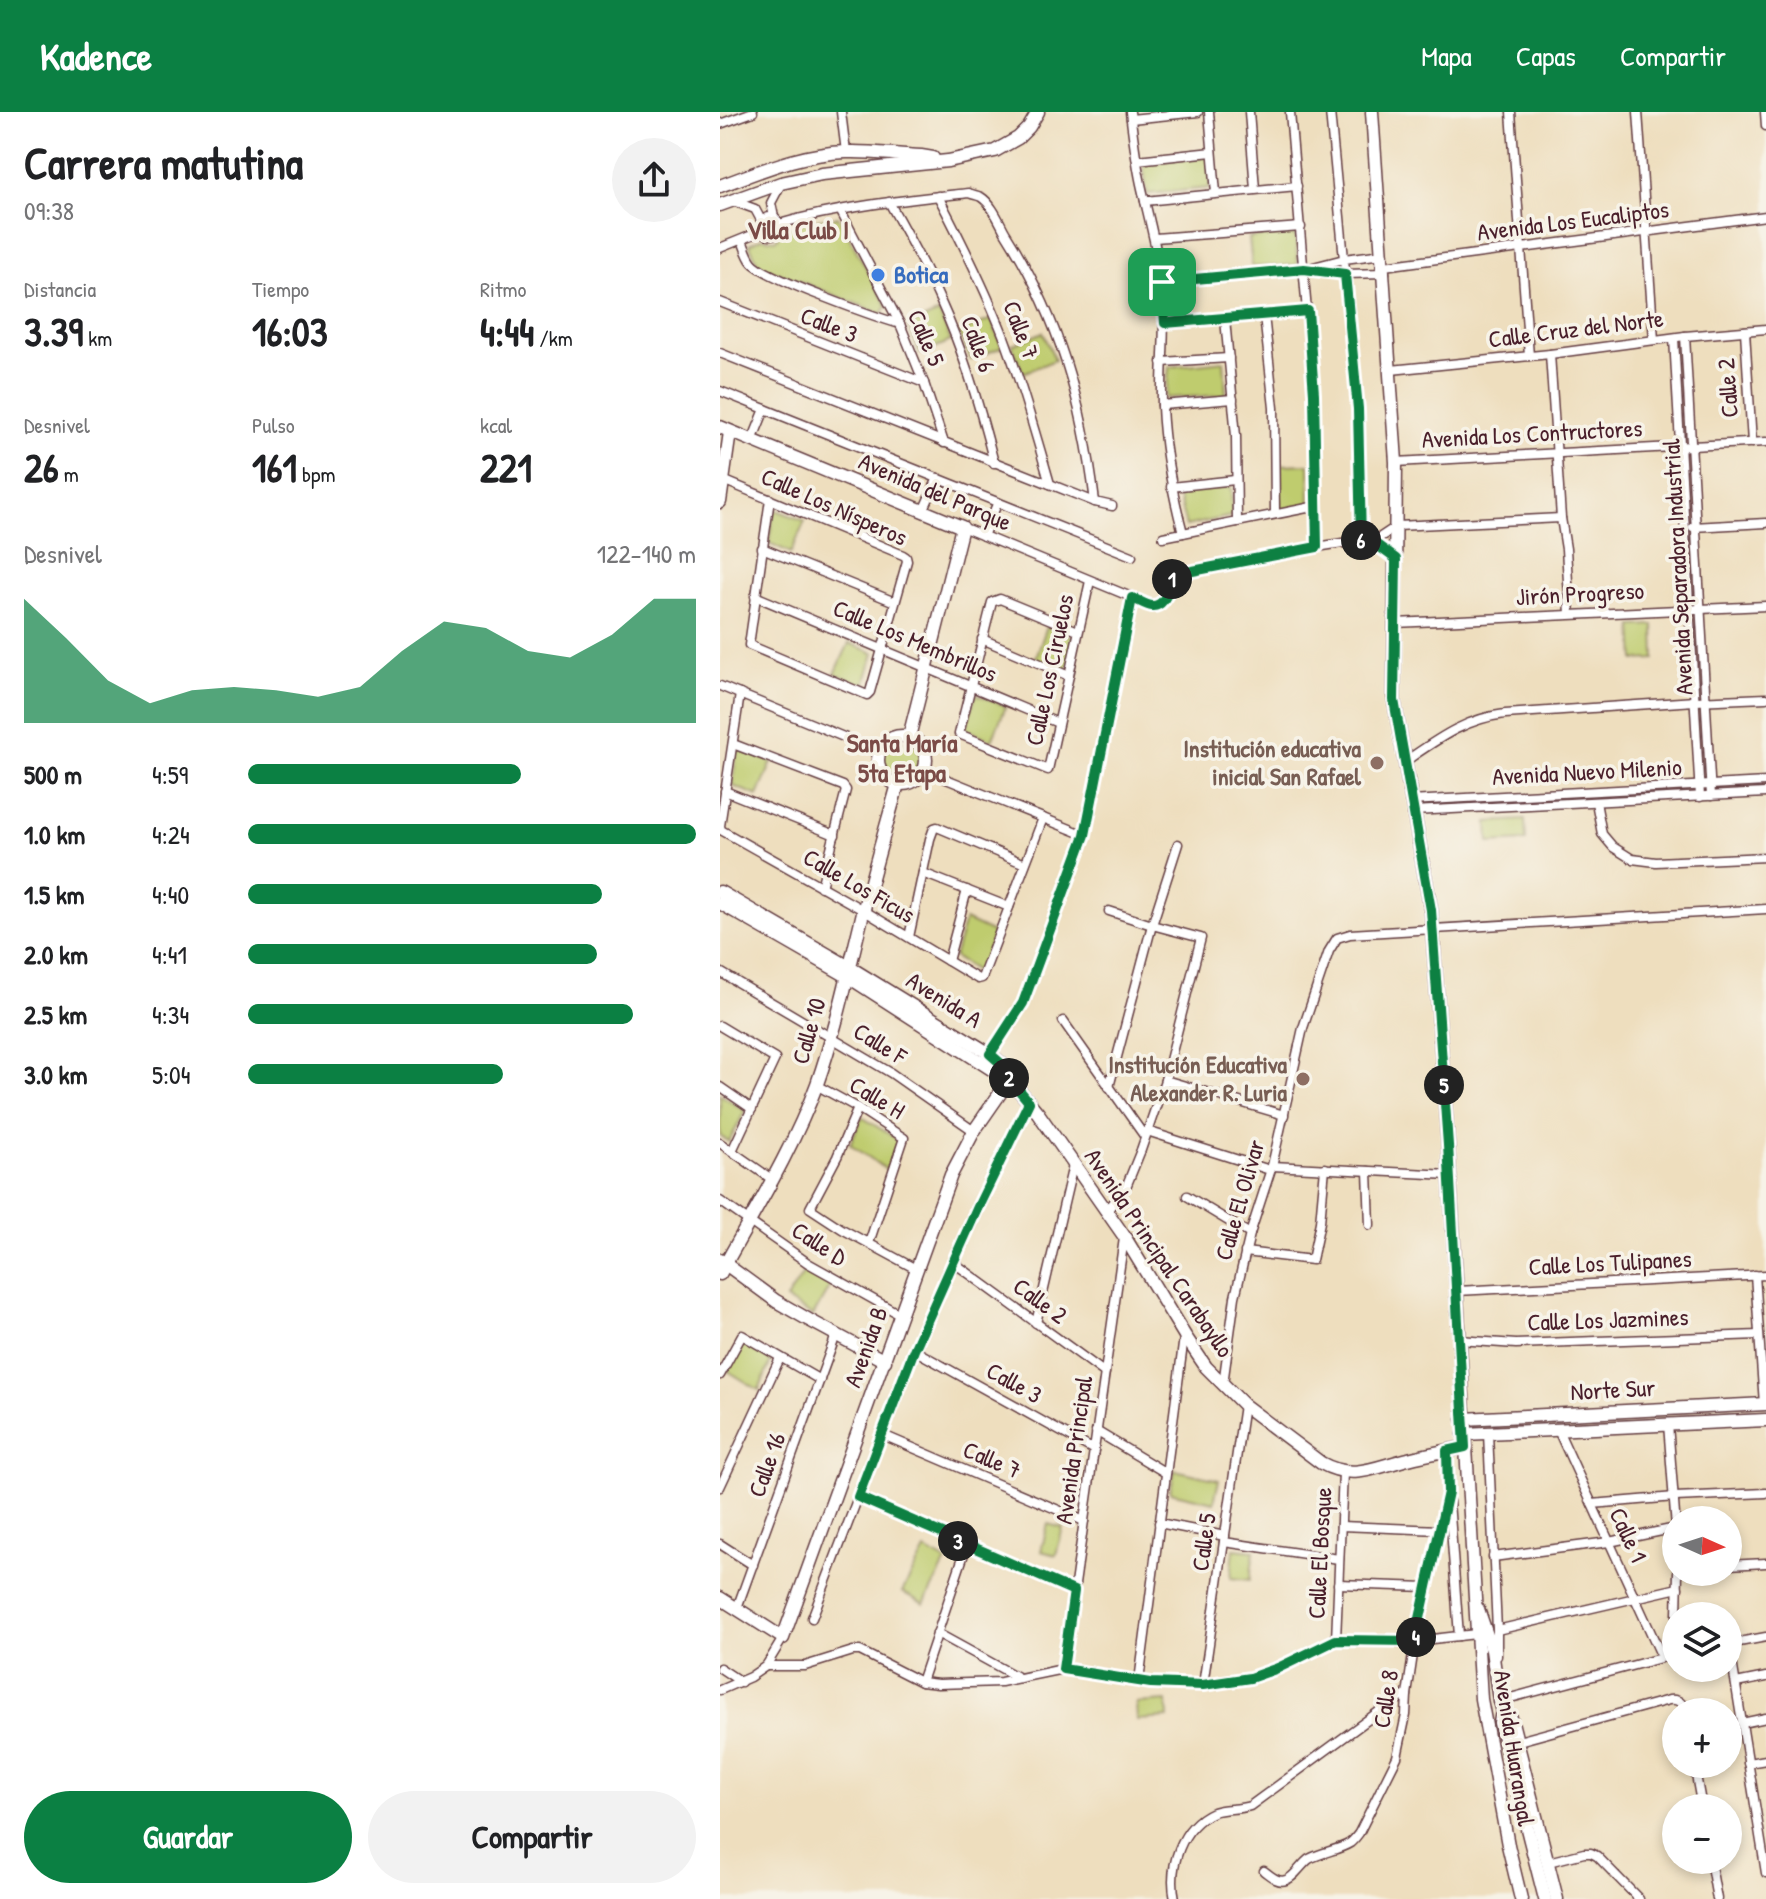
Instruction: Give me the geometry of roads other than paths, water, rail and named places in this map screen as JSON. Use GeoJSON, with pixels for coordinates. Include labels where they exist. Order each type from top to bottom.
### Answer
{"type":"FeatureCollection","features":[{"type":"Feature","properties":{"kind":"street"},"geometry":{"type":"LineString","coordinates":[[720,124],[753,112]]}},
{"type":"Feature","properties":{"kind":"street"},"geometry":{"type":"LineString","coordinates":[[841,112],[846,152]]}},
{"type":"Feature","properties":{"kind":"street"},"geometry":{"type":"LineString","coordinates":[[726,203],[781,183],[822,174],[948,161],[995,151],[1029,127],[1038,112]]}},
{"type":"Feature","properties":{"kind":"street"},"geometry":{"type":"LineString","coordinates":[[1183,533],[1165,447],[1162,282],[1130,115],[1198,112]]}},
{"type":"Feature","properties":{"kind":"street"},"geometry":{"type":"LineString","coordinates":[[1209,112],[1216,193]]}},
{"type":"Feature","properties":{"kind":"street"},"geometry":{"type":"LineString","coordinates":[[1249,112],[1255,189]]}},
{"type":"Feature","properties":{"kind":"street"},"geometry":{"type":"LineString","coordinates":[[1290,112],[1314,394],[1317,547]]}},
{"type":"Feature","properties":{"kind":"street"},"geometry":{"type":"LineString","coordinates":[[1330,112],[1358,409],[1361,540]]}},
{"type":"Feature","properties":{"kind":"street","name":"Avenida Huarangal"},"geometry":{"type":"LineString","coordinates":[[1372,112],[1396,462],[1393,691],[1429,892],[1450,1175],[1482,1709],[1521,1899]]}},
{"type":"Feature","properties":{"kind":"street"},"geometry":{"type":"LineString","coordinates":[[1511,112],[1529,356]]}},
{"type":"Feature","properties":{"kind":"street"},"geometry":{"type":"LineString","coordinates":[[1638,112],[1654,340]]}},
{"type":"Feature","properties":{"kind":"street"},"geometry":{"type":"LineString","coordinates":[[1765,112],[1766,126]]}},
{"type":"Feature","properties":{"kind":"street"},"geometry":{"type":"LineString","coordinates":[[720,186],[785,162],[846,152],[921,156],[948,161]]}},
{"type":"Feature","properties":{"kind":"street"},"geometry":{"type":"LineString","coordinates":[[1137,160],[1212,152]]}},
{"type":"Feature","properties":{"kind":"street"},"geometry":{"type":"LineString","coordinates":[[820,155],[829,164],[822,174]]}},
{"type":"Feature","properties":{"kind":"street"},"geometry":{"type":"LineString","coordinates":[[726,203],[755,209],[771,203],[781,183]]}},
{"type":"Feature","properties":{"kind":"street"},"geometry":{"type":"LineString","coordinates":[[1145,201],[1297,186]]}},
{"type":"Feature","properties":{"kind":"street"},"geometry":{"type":"LineString","coordinates":[[720,248],[742,240],[762,226],[766,218],[777,221],[938,196],[969,193],[980,197],[1018,251],[1062,347],[1077,398],[1095,502]]}},
{"type":"Feature","properties":{"kind":"street","name":"Calle 7"},"geometry":{"type":"LineString","coordinates":[[938,196],[1004,336],[1050,484]]}},
{"type":"Feature","properties":{"kind":"street","name":"Calle 6"},"geometry":{"type":"LineString","coordinates":[[889,202],[917,251],[952,328],[980,408],[994,463]]}},
{"type":"Feature","properties":{"kind":"street"},"geometry":{"type":"LineString","coordinates":[[755,209],[766,235],[775,234],[779,230],[771,203]]}},
{"type":"Feature","properties":{"kind":"street","name":"Calle 5"},"geometry":{"type":"LineString","coordinates":[[840,210],[900,324],[944,443]]}},
{"type":"Feature","properties":{"kind":"street","name":"Avenida Los Eucaliptos"},"geometry":{"type":"LineString","coordinates":[[1384,264],[1766,216]]}},
{"type":"Feature","properties":{"kind":"street"},"geometry":{"type":"LineString","coordinates":[[1155,238],[1301,227]]}},
{"type":"Feature","properties":{"kind":"street"},"geometry":{"type":"LineString","coordinates":[[742,240],[753,264],[768,274],[900,324]]}},
{"type":"Feature","properties":{"kind":"street"},"geometry":{"type":"LineString","coordinates":[[1162,282],[1304,269],[1344,259],[1384,264]]}},
{"type":"Feature","properties":{"kind":"street"},"geometry":{"type":"LineString","coordinates":[[1304,269],[1345,274],[1384,264]]}},
{"type":"Feature","properties":{"kind":"street","name":"Calle 3"},"geometry":{"type":"LineString","coordinates":[[720,302],[924,383]]}},
{"type":"Feature","properties":{"kind":"street"},"geometry":{"type":"LineString","coordinates":[[1165,323],[1308,311]]}},
{"type":"Feature","properties":{"kind":"street"},"geometry":{"type":"LineString","coordinates":[[1264,315],[1274,408],[1275,514]]}},
{"type":"Feature","properties":{"kind":"street"},"geometry":{"type":"LineString","coordinates":[[1225,319],[1236,436],[1237,522]]}},
{"type":"Feature","properties":{"kind":"street","name":"Calle Cruz del Norte"},"geometry":{"type":"LineString","coordinates":[[1391,370],[1766,329]]}},
{"type":"Feature","properties":{"kind":"street","name":"Calle 2"},"geometry":{"type":"LineString","coordinates":[[1745,331],[1752,443]]}},
{"type":"Feature","properties":{"kind":"street","name":"Avenida Separadora Industrial"},"geometry":{"type":"LineString","coordinates":[[1685,336],[1711,796]]}},
{"type":"Feature","properties":{"kind":"street","name":"Avenida Separadora Industrial"},"geometry":{"type":"LineString","coordinates":[[1674,338],[1700,797]]}},
{"type":"Feature","properties":{"kind":"street"},"geometry":{"type":"LineString","coordinates":[[720,353],[994,463],[1112,506]]}},
{"type":"Feature","properties":{"kind":"street"},"geometry":{"type":"LineString","coordinates":[[1550,354],[1570,614]]}},
{"type":"Feature","properties":{"kind":"street"},"geometry":{"type":"LineString","coordinates":[[1162,362],[1229,358]]}},
{"type":"Feature","properties":{"kind":"street","name":"Avenida del Parque"},"geometry":{"type":"LineString","coordinates":[[720,391],[1132,556]]}},
{"type":"Feature","properties":{"kind":"street"},"geometry":{"type":"LineString","coordinates":[[1162,405],[1233,399]]}},
{"type":"Feature","properties":{"kind":"street"},"geometry":{"type":"LineString","coordinates":[[752,441],[765,409]]}},
{"type":"Feature","properties":{"kind":"street"},"geometry":{"type":"LineString","coordinates":[[720,502],[725,430]]}},
{"type":"Feature","properties":{"kind":"street","name":"Avenida del Parque"},"geometry":{"type":"LineString","coordinates":[[725,430],[1132,598]]}},
{"type":"Feature","properties":{"kind":"street","name":"Avenida Los Contructores"},"geometry":{"type":"LineString","coordinates":[[1396,462],[1766,442]]}},
{"type":"Feature","properties":{"kind":"street"},"geometry":{"type":"LineString","coordinates":[[923,511],[938,478]]}},
{"type":"Feature","properties":{"kind":"street","name":"Calle Los Nísperos"},"geometry":{"type":"LineString","coordinates":[[723,480],[906,557],[867,695],[752,647],[748,641],[755,596]]}},
{"type":"Feature","properties":{"kind":"street"},"geometry":{"type":"LineString","coordinates":[[1171,487],[1235,480]]}},
{"type":"Feature","properties":{"kind":"street"},"geometry":{"type":"LineString","coordinates":[[755,596],[770,499]]}},
{"type":"Feature","properties":{"kind":"street"},"geometry":{"type":"LineString","coordinates":[[983,536],[998,502]]}},
{"type":"Feature","properties":{"kind":"street"},"geometry":{"type":"LineString","coordinates":[[1163,537],[1317,506]]}},
{"type":"Feature","properties":{"kind":"street"},"geometry":{"type":"LineString","coordinates":[[1373,542],[1397,526],[1561,518]]}},
{"type":"Feature","properties":{"kind":"street"},"geometry":{"type":"LineString","coordinates":[[1685,527],[1766,523]]}},
{"type":"Feature","properties":{"kind":"street"},"geometry":{"type":"LineString","coordinates":[[909,737],[962,527]]}},
{"type":"Feature","properties":{"kind":"street"},"geometry":{"type":"LineString","coordinates":[[990,1054],[1023,1003],[1085,835],[1132,598],[1153,606],[1166,597],[1171,580],[1177,574],[1361,540],[1373,542],[1396,559]]}},
{"type":"Feature","properties":{"kind":"street"},"geometry":{"type":"LineString","coordinates":[[762,548],[895,602]]}},
{"type":"Feature","properties":{"kind":"street","name":"Calle Los Ciruelos"},"geometry":{"type":"LineString","coordinates":[[970,686],[959,734],[1046,771],[1090,581]]}},
{"type":"Feature","properties":{"kind":"street","name":"Calle Los Membrillos"},"geometry":{"type":"LineString","coordinates":[[755,596],[1058,723]]}},
{"type":"Feature","properties":{"kind":"street"},"geometry":{"type":"LineString","coordinates":[[970,686],[992,602],[1000,599],[1078,631]]}},
{"type":"Feature","properties":{"kind":"street","name":"Jirón Progreso"},"geometry":{"type":"LineString","coordinates":[[1395,623],[1766,606]]}},
{"type":"Feature","properties":{"kind":"street"},"geometry":{"type":"LineString","coordinates":[[982,639],[1069,676]]}},
{"type":"Feature","properties":{"kind":"street"},"geometry":{"type":"LineString","coordinates":[[720,686],[880,752]]}},
{"type":"Feature","properties":{"kind":"street"},"geometry":{"type":"LineString","coordinates":[[720,826],[740,694]]}},
{"type":"Feature","properties":{"kind":"street"},"geometry":{"type":"LineString","coordinates":[[1404,762],[1444,735],[1483,717],[1766,698]]}},
{"type":"Feature","properties":{"kind":"street"},"geometry":{"type":"LineString","coordinates":[[909,737],[922,746],[926,762],[920,777],[898,784],[884,775],[880,752],[888,741],[909,737]]}},
{"type":"Feature","properties":{"kind":"street"},"geometry":{"type":"LineString","coordinates":[[733,744],[845,787],[821,887]]}},
{"type":"Feature","properties":{"kind":"street"},"geometry":{"type":"LineString","coordinates":[[924,770],[1085,835]]}},
{"type":"Feature","properties":{"kind":"street","name":"Avenida Nuevo Milenio"},"geometry":{"type":"LineString","coordinates":[[1412,806],[1766,782]]}},
{"type":"Feature","properties":{"kind":"street","name":"Calle 10"},"geometry":{"type":"LineString","coordinates":[[722,1266],[773,1180],[816,1085],[832,1038],[845,968],[853,953],[898,784]]}},
{"type":"Feature","properties":{"kind":"street"},"geometry":{"type":"LineString","coordinates":[[725,791],[835,835]]}},
{"type":"Feature","properties":{"kind":"street","name":"Avenida Nuevo Milenio"},"geometry":{"type":"LineString","coordinates":[[1412,806],[1596,802],[1766,793]]}},
{"type":"Feature","properties":{"kind":"street"},"geometry":{"type":"LineString","coordinates":[[1596,802],[1602,834],[1613,847],[1632,859],[1656,862],[1766,857]]}},
{"type":"Feature","properties":{"kind":"street"},"geometry":{"type":"LineString","coordinates":[[923,873],[1009,907],[1043,818]]}},
{"type":"Feature","properties":{"kind":"street","name":"Calle Los Ficus"},"geometry":{"type":"LineString","coordinates":[[720,826],[721,830],[981,979],[1009,907]]}},
{"type":"Feature","properties":{"kind":"street"},"geometry":{"type":"LineString","coordinates":[[909,937],[932,831],[937,827],[1025,864]]}},
{"type":"Feature","properties":{"kind":"street"},"geometry":{"type":"LineString","coordinates":[[1109,1087],[1152,925],[1178,844]]}},
{"type":"Feature","properties":{"kind":"street"},"geometry":{"type":"LineString","coordinates":[[948,961],[967,890]]}},
{"type":"Feature","properties":{"kind":"street","name":"Avenida A"},"geometry":{"type":"LineString","coordinates":[[720,892],[990,1054],[1005,1067],[1010,1079]]}},
{"type":"Feature","properties":{"kind":"street","name":"Avenida A"},"geometry":{"type":"LineString","coordinates":[[720,903],[845,968],[1010,1079]]}},
{"type":"Feature","properties":{"kind":"street"},"geometry":{"type":"LineString","coordinates":[[1432,929],[1766,909]]}},
{"type":"Feature","properties":{"kind":"street"},"geometry":{"type":"LineString","coordinates":[[1106,1212],[1126,1187],[1165,1080],[1201,938],[1109,911]]}},
{"type":"Feature","properties":{"kind":"street","name":"Calle El Olivar"},"geometry":{"type":"LineString","coordinates":[[1223,1384],[1235,1297],[1245,1252],[1271,1168],[1303,1028],[1329,951],[1337,938],[1350,934],[1432,929]]}},
{"type":"Feature","properties":{"kind":"street","name":"Calle F"},"geometry":{"type":"LineString","coordinates":[[720,972],[891,1073],[974,1131]]}},
{"type":"Feature","properties":{"kind":"street"},"geometry":{"type":"LineString","coordinates":[[1063,1021],[1146,1134],[1271,1168],[1450,1175]]}},
{"type":"Feature","properties":{"kind":"street"},"geometry":{"type":"LineString","coordinates":[[720,1026],[775,1059],[732,1151]]}},
{"type":"Feature","properties":{"kind":"street","name":"Avenida Principal Carabayllo"},"geometry":{"type":"LineString","coordinates":[[1010,1079],[1124,1236],[1206,1367],[1244,1405],[1321,1463],[1343,1472]]}},
{"type":"Feature","properties":{"kind":"street","name":"Avenida B"},"geometry":{"type":"LineString","coordinates":[[783,1638],[951,1175],[974,1131],[1010,1079]]}},
{"type":"Feature","properties":{"kind":"street"},"geometry":{"type":"LineString","coordinates":[[1165,1080],[1284,1115]]}},
{"type":"Feature","properties":{"kind":"street","name":"Calle H"},"geometry":{"type":"LineString","coordinates":[[816,1085],[904,1138],[869,1243]]}},
{"type":"Feature","properties":{"kind":"street"},"geometry":{"type":"LineString","coordinates":[[720,1087],[752,1109]]}},
{"type":"Feature","properties":{"kind":"street","name":"Avenida B"},"geometry":{"type":"LineString","coordinates":[[812,1618],[914,1350],[1029,1102]]}},
{"type":"Feature","properties":{"kind":"street"},"geometry":{"type":"LineString","coordinates":[[858,1108],[810,1208],[916,1269]]}},
{"type":"Feature","properties":{"kind":"street"},"geometry":{"type":"LineString","coordinates":[[720,1143],[773,1180]]}},
{"type":"Feature","properties":{"kind":"street"},"geometry":{"type":"LineString","coordinates":[[1036,1323],[1073,1165]]}},
{"type":"Feature","properties":{"kind":"street"},"geometry":{"type":"LineString","coordinates":[[1245,1252],[1312,1260],[1320,1222],[1325,1168]]}},
{"type":"Feature","properties":{"kind":"street"},"geometry":{"type":"LineString","coordinates":[[1368,1171],[1370,1225]]}},
{"type":"Feature","properties":{"kind":"street"},"geometry":{"type":"LineString","coordinates":[[1187,1196],[1250,1234]]}},
{"type":"Feature","properties":{"kind":"street","name":"Calle D"},"geometry":{"type":"LineString","coordinates":[[720,1201],[808,1263],[901,1315]]}},
{"type":"Feature","properties":{"kind":"street","name":"Avenida Principal"},"geometry":{"type":"LineString","coordinates":[[1063,1669],[1124,1236]]}},
{"type":"Feature","properties":{"kind":"street","name":"Calle 2"},"geometry":{"type":"LineString","coordinates":[[953,1262],[1105,1373]]}},
{"type":"Feature","properties":{"kind":"street"},"geometry":{"type":"LineString","coordinates":[[722,1266],[776,1301],[885,1361]]}},
{"type":"Feature","properties":{"kind":"street"},"geometry":{"type":"LineString","coordinates":[[1755,1275],[1765,1404]]}},
{"type":"Feature","properties":{"kind":"street","name":"Calle Los Tulipanes"},"geometry":{"type":"LineString","coordinates":[[1457,1291],[1766,1275]]}},
{"type":"Feature","properties":{"kind":"street"},"geometry":{"type":"LineString","coordinates":[[720,1375],[742,1335],[820,1380]]}},
{"type":"Feature","properties":{"kind":"street","name":"Calle 16"},"geometry":{"type":"LineString","coordinates":[[737,1608],[836,1335]]}},
{"type":"Feature","properties":{"kind":"street","name":"Calle Los Jazmines"},"geometry":{"type":"LineString","coordinates":[[1459,1340],[1516,1344],[1759,1335]]}},
{"type":"Feature","properties":{"kind":"street"},"geometry":{"type":"LineString","coordinates":[[1139,1681],[1185,1336]]}},
{"type":"Feature","properties":{"kind":"street","name":"Calle 3"},"geometry":{"type":"LineString","coordinates":[[914,1350],[1094,1450]]}},
{"type":"Feature","properties":{"kind":"street"},"geometry":{"type":"LineString","coordinates":[[720,1488],[780,1358]]}},
{"type":"Feature","properties":{"kind":"street","name":"Norte Sur"},"geometry":{"type":"LineString","coordinates":[[1463,1419],[1765,1404]]}},
{"type":"Feature","properties":{"kind":"street","name":"Calle 5"},"geometry":{"type":"LineString","coordinates":[[1203,1685],[1244,1405]]}},
{"type":"Feature","properties":{"kind":"street","name":"Norte Sur"},"geometry":{"type":"LineString","coordinates":[[1464,1441],[1488,1433],[1766,1420]]}},
{"type":"Feature","properties":{"kind":"street"},"geometry":{"type":"LineString","coordinates":[[1668,1424],[1675,1506]]}},
{"type":"Feature","properties":{"kind":"street","name":"Calle 1"},"geometry":{"type":"LineString","coordinates":[[1558,1430],[1662,1657]]}},
{"type":"Feature","properties":{"kind":"street"},"geometry":{"type":"LineString","coordinates":[[1096,1431],[1166,1473]]}},
{"type":"Feature","properties":{"kind":"street"},"geometry":{"type":"LineString","coordinates":[[1488,1433],[1496,1671]]}},
{"type":"Feature","properties":{"kind":"street","name":"Calle 7"},"geometry":{"type":"LineString","coordinates":[[883,1435],[1084,1521]]}},
{"type":"Feature","properties":{"kind":"street"},"geometry":{"type":"LineString","coordinates":[[1343,1472],[1367,1471],[1447,1451],[1464,1441]]}},
{"type":"Feature","properties":{"kind":"street","name":"Calle 8"},"geometry":{"type":"LineString","coordinates":[[1264,1871],[1284,1882],[1292,1878],[1307,1861],[1349,1844],[1359,1833],[1397,1757],[1406,1715],[1415,1641],[1448,1492],[1447,1451]]}},
{"type":"Feature","properties":{"kind":"street","name":"Calle El Bosque"},"geometry":{"type":"LineString","coordinates":[[1063,1669],[1139,1681],[1203,1685],[1250,1678],[1336,1640],[1343,1472]]}},
{"type":"Feature","properties":{"kind":"street"},"geometry":{"type":"LineString","coordinates":[[1448,1492],[1459,1636]]}},
{"type":"Feature","properties":{"kind":"street"},"geometry":{"type":"LineString","coordinates":[[1592,1504],[1766,1493]]}},
{"type":"Feature","properties":{"kind":"street"},"geometry":{"type":"LineString","coordinates":[[858,1497],[1074,1591]]}},
{"type":"Feature","properties":{"kind":"street"},"geometry":{"type":"LineString","coordinates":[[1159,1523],[1224,1539],[1339,1559]]}},
{"type":"Feature","properties":{"kind":"street"},"geometry":{"type":"LineString","coordinates":[[1341,1526],[1440,1530]]}},
{"type":"Feature","properties":{"kind":"street"},"geometry":{"type":"LineString","coordinates":[[1493,1557],[1609,1542],[1662,1531]]}},
{"type":"Feature","properties":{"kind":"street"},"geometry":{"type":"LineString","coordinates":[[720,1544],[753,1565]]}},
{"type":"Feature","properties":{"kind":"street"},"geometry":{"type":"LineString","coordinates":[[921,1682],[967,1545]]}},
{"type":"Feature","properties":{"kind":"street"},"geometry":{"type":"LineString","coordinates":[[1742,1564],[1766,1563]]}},
{"type":"Feature","properties":{"kind":"street"},"geometry":{"type":"LineString","coordinates":[[1338,1584],[1427,1587]]}},
{"type":"Feature","properties":{"kind":"street"},"geometry":{"type":"LineString","coordinates":[[1497,1630],[1678,1588],[1678,1602]]}},
{"type":"Feature","properties":{"kind":"street"},"geometry":{"type":"LineString","coordinates":[[720,1598],[783,1638],[766,1666],[741,1682],[720,1690]]}},
{"type":"Feature","properties":{"kind":"street","name":"Avenida Huarangal"},"geometry":{"type":"LineString","coordinates":[[1475,1602],[1489,1636],[1496,1671],[1500,1723],[1511,1743],[1557,1899]]}},
{"type":"Feature","properties":{"kind":"street"},"geometry":{"type":"LineString","coordinates":[[937,1633],[1019,1678]]}},
{"type":"Feature","properties":{"kind":"street"},"geometry":{"type":"LineString","coordinates":[[1336,1640],[1415,1641],[1476,1634]]}},
{"type":"Feature","properties":{"kind":"street"},"geometry":{"type":"LineString","coordinates":[[1742,1641],[1766,1637]]}},
{"type":"Feature","properties":{"kind":"street"},"geometry":{"type":"LineString","coordinates":[[766,1666],[801,1667],[860,1651],[921,1682],[938,1684],[1001,1682],[1063,1669]]}},
{"type":"Feature","properties":{"kind":"street"},"geometry":{"type":"LineString","coordinates":[[1500,1706],[1662,1657]]}},
{"type":"Feature","properties":{"kind":"street"},"geometry":{"type":"LineString","coordinates":[[720,1668],[741,1682]]}},
{"type":"Feature","properties":{"kind":"street"},"geometry":{"type":"LineString","coordinates":[[1738,1698],[1736,1683],[1766,1677]]}},
{"type":"Feature","properties":{"kind":"street"},"geometry":{"type":"LineString","coordinates":[[1175,1899],[1173,1870],[1185,1835],[1207,1815],[1250,1806],[1392,1702],[1407,1695]]}},
{"type":"Feature","properties":{"kind":"street"},"geometry":{"type":"LineString","coordinates":[[1511,1743],[1662,1702]]}},
{"type":"Feature","properties":{"kind":"street"},"geometry":{"type":"LineString","coordinates":[[1766,1718],[1742,1723],[1766,1873]]}},
{"type":"Feature","properties":{"kind":"street","name":"Avenida Huarangal"},"geometry":{"type":"LineString","coordinates":[[1511,1743],[1545,1899]]}},
{"type":"Feature","properties":{"kind":"street"},"geometry":{"type":"LineString","coordinates":[[1748,1763],[1766,1760]]}},
{"type":"Feature","properties":{"kind":"street"},"geometry":{"type":"LineString","coordinates":[[1754,1802],[1766,1799]]}},
{"type":"Feature","properties":{"kind":"street"},"geometry":{"type":"LineString","coordinates":[[1548,1862],[1591,1853],[1639,1899]]}},
{"type":"Feature","properties":{"kind":"street"},"geometry":{"type":"LineString","coordinates":[[1713,1874],[1717,1899]]}},
{"type":"Feature","properties":{"kind":"place","name":"Botica"},"geometry":{"type":"Point","coordinates":[878,275]}},
{"type":"Feature","properties":{"kind":"place","name":"Institución educativa inicial San Rafael"},"geometry":{"type":"Point","coordinates":[1377,763]}},
{"type":"Feature","properties":{"kind":"place","name":"Institución Educativa Alexander R. Luria"},"geometry":{"type":"Point","coordinates":[1303,1079]}},
{"type":"Feature","properties":{"kind":"district","name":"Villa Club I"},"geometry":{"type":"Point","coordinates":[798,230]}},
{"type":"Feature","properties":{"kind":"district","name":"Santa María 5ta Etapa"},"geometry":{"type":"Point","coordinates":[902,758]}}]}
